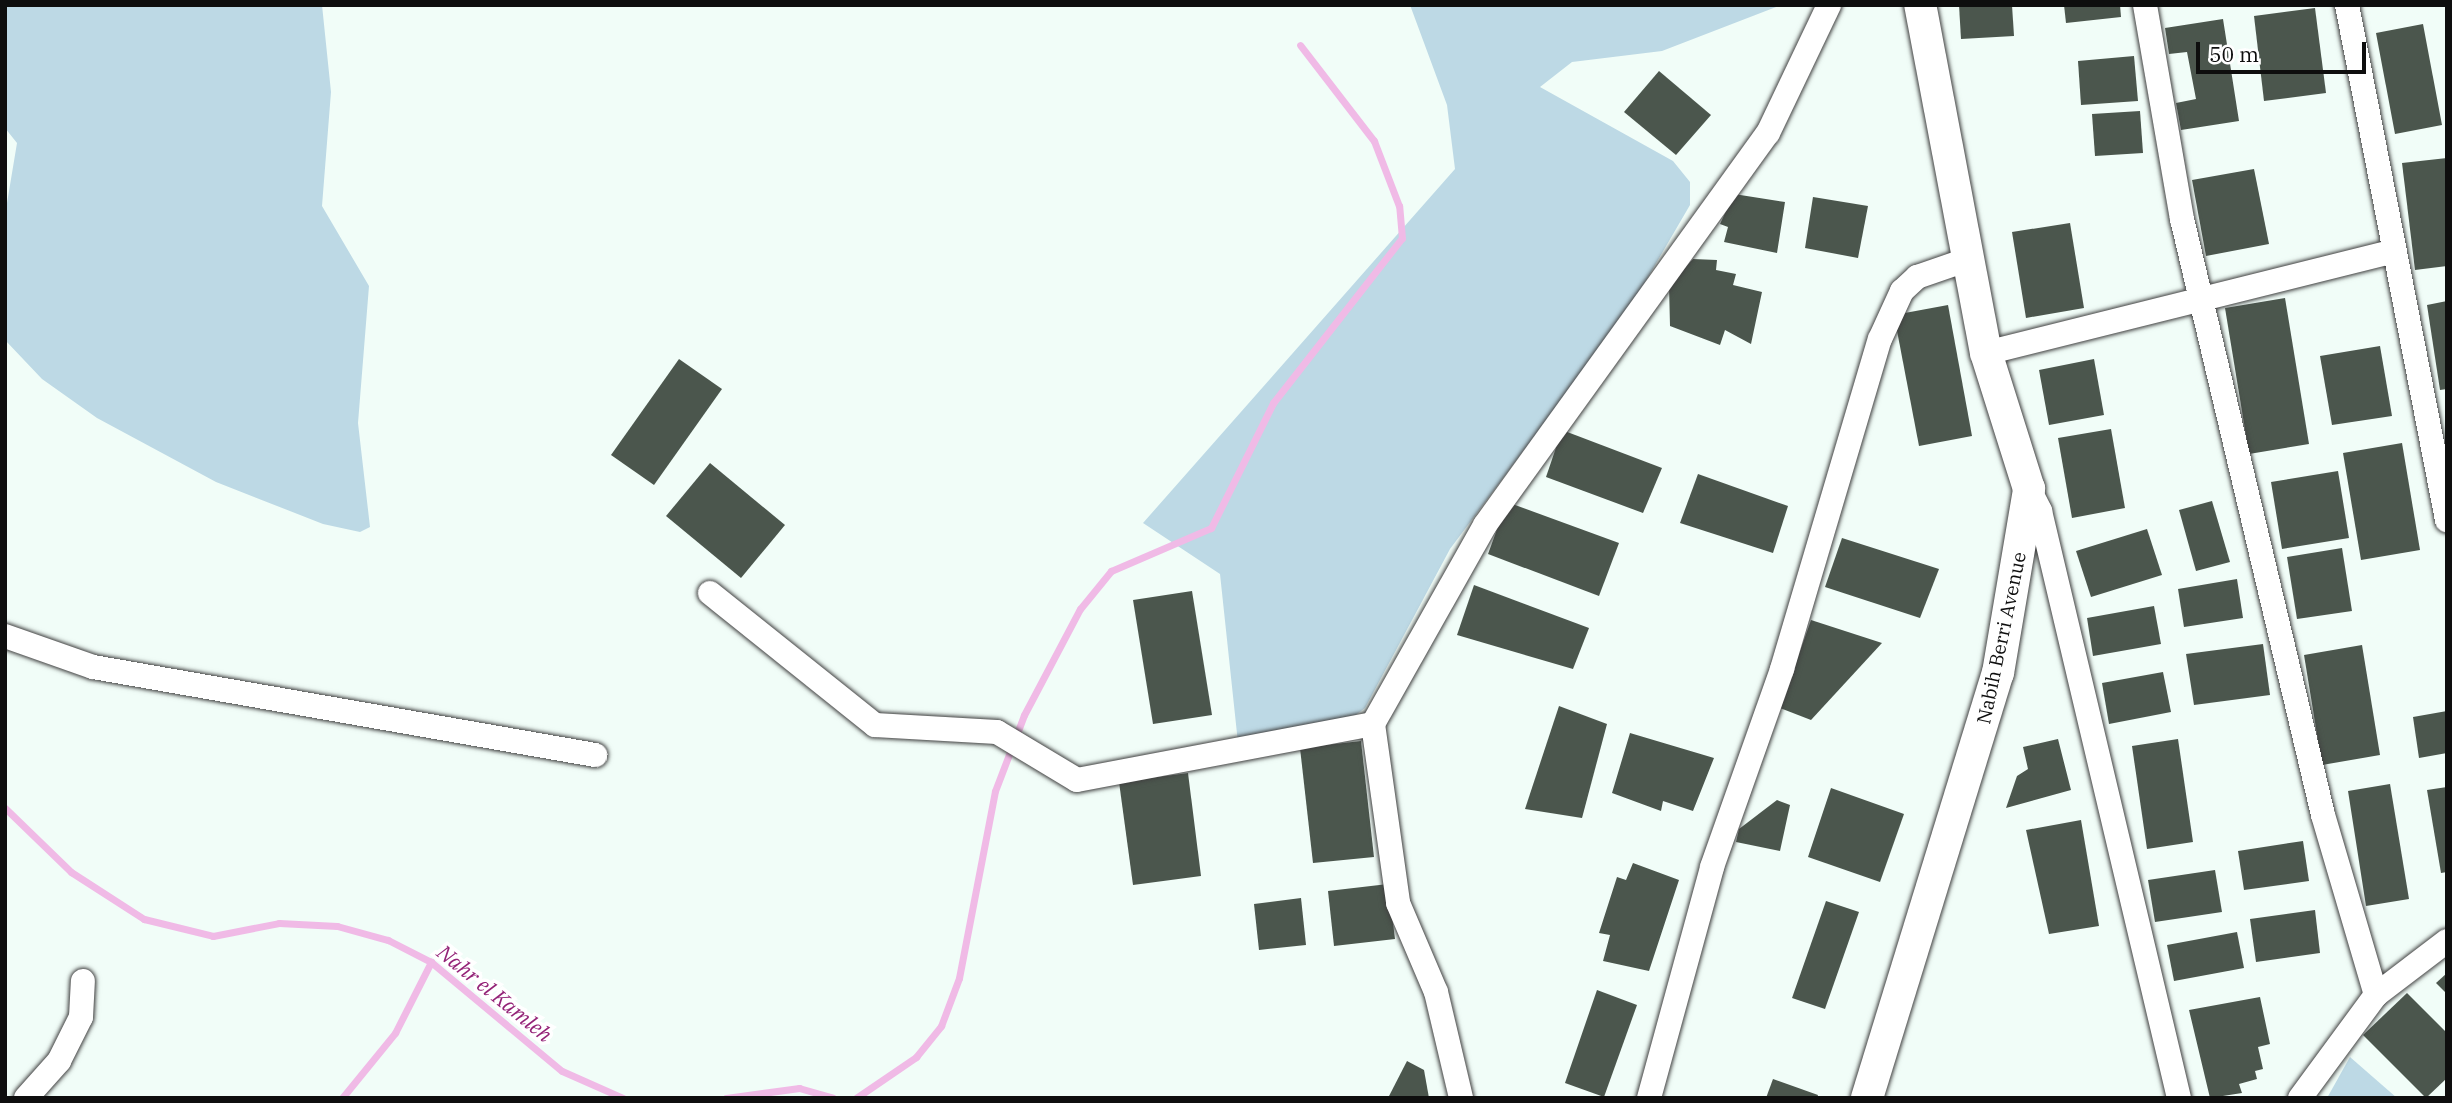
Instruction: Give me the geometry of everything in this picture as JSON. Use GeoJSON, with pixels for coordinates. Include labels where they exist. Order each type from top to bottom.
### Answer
{"type":"FeatureCollection","features":[{"type":"Feature","properties":{"kind":"street"},"geometry":{"type":"LineString","coordinates":[[1461,1098],[1436,992],[1398,902],[1373,724],[1485,525],[1768,133],[1829,5]]}},
{"type":"Feature","properties":{"kind":"street","name":"Nabih Berri Avenue"},"geometry":{"type":"LineString","coordinates":[[1867,1098],[1998,673],[2029,489],[1986,353],[1920,5]]}},
{"type":"Feature","properties":{"kind":"street"},"geometry":{"type":"LineString","coordinates":[[2145,5],[2201,297],[2323,815],[2376,995]]}},
{"type":"Feature","properties":{"kind":"street"},"geometry":{"type":"LineString","coordinates":[[2347,5],[2392,252],[2447,520]]}},
{"type":"Feature","properties":{"kind":"street"},"geometry":{"type":"LineString","coordinates":[[1986,353],[2201,297],[2392,252]]}},
{"type":"Feature","properties":{"kind":"street"},"geometry":{"type":"LineString","coordinates":[[1648,1098],[1712,867],[1782,669],[1881,339],[1902,291],[1917,277],[1969,259]]}},
{"type":"Feature","properties":{"kind":"street"},"geometry":{"type":"LineString","coordinates":[[2029,489],[2040,511],[2078,690],[2179,1098]]}},
{"type":"Feature","properties":{"kind":"street"},"geometry":{"type":"LineString","coordinates":[[710,593],[875,725],[997,732],[1025,744],[1066,776],[1089,780],[1373,724]]}},
{"type":"Feature","properties":{"kind":"street"},"geometry":{"type":"LineString","coordinates":[[5,636],[93,667],[595,755]]}},
{"type":"Feature","properties":{"kind":"street"},"geometry":{"type":"LineString","coordinates":[[2300,1098],[2376,995],[2447,941]]}},
{"type":"Feature","properties":{"kind":"street"},"geometry":{"type":"LineString","coordinates":[[26,1098],[59,1061],[81,1017],[83,981]]}},
{"type":"Feature","properties":{"kind":"shaded area"},"geometry":{"type":"Polygon","coordinates":[[[5,5],[322,5],[331,92],[322,206],[369,286],[358,423],[370,527],[360,532],[323,524],[216,482],[97,418],[42,379],[5,340],[5,215],[17,143],[5,128],[5,5]]]}},
{"type":"Feature","properties":{"kind":"shaded area"},"geometry":{"type":"Polygon","coordinates":[[[1410,5],[1781,5],[1662,51],[1572,62],[1540,87],[1673,161],[1690,182],[1690,205],[1630,308],[1450,549],[1365,708],[1349,720],[1238,743],[1220,574],[1143,523],[1455,169],[1447,105],[1410,5]]]}},
{"type":"Feature","properties":{"kind":"shaded area"},"geometry":{"type":"Polygon","coordinates":[[[2350,1057],[2397,1098],[2327,1098],[2350,1057]]]}},
{"type":"Feature","properties":{"kind":"building"},"geometry":{"type":"Polygon","coordinates":[[[1959,5],[2012,5],[2014,36],[1961,39],[1959,5]]]}},
{"type":"Feature","properties":{"kind":"building"},"geometry":{"type":"Polygon","coordinates":[[[2064,5],[2120,5],[2121,17],[2066,23],[2064,5]]]}},
{"type":"Feature","properties":{"kind":"building"},"geometry":{"type":"Polygon","coordinates":[[[2315,8],[2326,93],[2264,101],[2254,16],[2315,8]]]}},
{"type":"Feature","properties":{"kind":"building"},"geometry":{"type":"Polygon","coordinates":[[[2223,19],[2239,121],[2181,130],[2176,103],[2196,99],[2187,52],[2169,54],[2165,28],[2223,19]]]}},
{"type":"Feature","properties":{"kind":"building"},"geometry":{"type":"Polygon","coordinates":[[[2423,24],[2442,125],[2395,134],[2376,33],[2423,24]]]}},
{"type":"Feature","properties":{"kind":"building"},"geometry":{"type":"Polygon","coordinates":[[[2134,56],[2138,101],[2081,105],[2078,61],[2134,56]]]}},
{"type":"Feature","properties":{"kind":"building"},"geometry":{"type":"Polygon","coordinates":[[[1659,71],[1711,115],[1676,155],[1624,112],[1659,71]]]}},
{"type":"Feature","properties":{"kind":"building"},"geometry":{"type":"Polygon","coordinates":[[[2140,111],[2143,153],[2095,156],[2092,114],[2140,111]]]}},
{"type":"Feature","properties":{"kind":"building"},"geometry":{"type":"Polygon","coordinates":[[[2447,158],[2447,266],[2415,270],[2402,163],[2447,158]]]}},
{"type":"Feature","properties":{"kind":"building"},"geometry":{"type":"Polygon","coordinates":[[[2254,169],[2269,244],[2206,256],[2192,180],[2254,169]]]}},
{"type":"Feature","properties":{"kind":"building"},"geometry":{"type":"Polygon","coordinates":[[[1734,194],[1785,202],[1777,253],[1724,242],[1728,227],[1720,224],[1734,194]]]}},
{"type":"Feature","properties":{"kind":"building"},"geometry":{"type":"Polygon","coordinates":[[[1813,197],[1868,206],[1858,258],[1805,248],[1813,197]]]}},
{"type":"Feature","properties":{"kind":"building"},"geometry":{"type":"Polygon","coordinates":[[[2070,223],[2084,308],[2026,318],[2012,232],[2070,223]]]}},
{"type":"Feature","properties":{"kind":"building"},"geometry":{"type":"Polygon","coordinates":[[[1693,259],[1717,260],[1716,270],[1736,274],[1733,285],[1762,292],[1751,344],[1725,330],[1720,345],[1670,326],[1669,285],[1693,259]]]}},
{"type":"Feature","properties":{"kind":"building"},"geometry":{"type":"Polygon","coordinates":[[[2285,298],[2309,444],[2249,454],[2225,308],[2285,298]]]}},
{"type":"Feature","properties":{"kind":"building"},"geometry":{"type":"Polygon","coordinates":[[[2447,301],[2447,389],[2440,390],[2427,305],[2447,301]]]}},
{"type":"Feature","properties":{"kind":"building"},"geometry":{"type":"Polygon","coordinates":[[[1948,305],[1972,436],[1919,446],[1894,315],[1948,305]]]}},
{"type":"Feature","properties":{"kind":"building"},"geometry":{"type":"Polygon","coordinates":[[[2380,346],[2392,416],[2332,425],[2320,356],[2380,346]]]}},
{"type":"Feature","properties":{"kind":"building"},"geometry":{"type":"Polygon","coordinates":[[[679,359],[722,389],[654,485],[611,455],[679,359]]]}},
{"type":"Feature","properties":{"kind":"building"},"geometry":{"type":"Polygon","coordinates":[[[2094,359],[2104,415],[2049,425],[2039,370],[2094,359]]]}},
{"type":"Feature","properties":{"kind":"building"},"geometry":{"type":"Polygon","coordinates":[[[2111,429],[2125,508],[2072,518],[2058,438],[2111,429]]]}},
{"type":"Feature","properties":{"kind":"building"},"geometry":{"type":"Polygon","coordinates":[[[1562,430],[1662,468],[1643,513],[1546,477],[1562,430]]]}},
{"type":"Feature","properties":{"kind":"building"},"geometry":{"type":"Polygon","coordinates":[[[2402,443],[2420,550],[2361,560],[2343,453],[2402,443]]]}},
{"type":"Feature","properties":{"kind":"building"},"geometry":{"type":"Polygon","coordinates":[[[710,463],[785,525],[741,578],[666,516],[710,463]]]}},
{"type":"Feature","properties":{"kind":"building"},"geometry":{"type":"Polygon","coordinates":[[[2338,471],[2349,538],[2282,549],[2271,482],[2338,471]]]}},
{"type":"Feature","properties":{"kind":"building"},"geometry":{"type":"Polygon","coordinates":[[[1698,474],[1788,506],[1773,553],[1680,523],[1698,474]]]}},
{"type":"Feature","properties":{"kind":"building"},"geometry":{"type":"Polygon","coordinates":[[[2212,501],[2230,562],[2196,571],[2179,510],[2212,501]]]}},
{"type":"Feature","properties":{"kind":"building"},"geometry":{"type":"Polygon","coordinates":[[[1507,502],[1619,543],[1599,596],[1488,554],[1507,502]]]}},
{"type":"Feature","properties":{"kind":"building"},"geometry":{"type":"Polygon","coordinates":[[[2147,529],[2162,575],[2091,597],[2076,551],[2147,529]]]}},
{"type":"Feature","properties":{"kind":"building"},"geometry":{"type":"Polygon","coordinates":[[[1842,538],[1939,569],[1920,618],[1825,587],[1842,538]]]}},
{"type":"Feature","properties":{"kind":"building"},"geometry":{"type":"Polygon","coordinates":[[[2342,548],[2352,611],[2297,619],[2287,557],[2342,548]]]}},
{"type":"Feature","properties":{"kind":"building"},"geometry":{"type":"Polygon","coordinates":[[[2237,579],[2243,618],[2184,627],[2178,589],[2237,579]]]}},
{"type":"Feature","properties":{"kind":"building"},"geometry":{"type":"Polygon","coordinates":[[[1474,585],[1589,628],[1573,669],[1457,635],[1474,585]]]}},
{"type":"Feature","properties":{"kind":"building"},"geometry":{"type":"Polygon","coordinates":[[[1192,591],[1212,715],[1153,724],[1133,600],[1192,591]]]}},
{"type":"Feature","properties":{"kind":"building"},"geometry":{"type":"Polygon","coordinates":[[[2154,606],[2161,644],[2093,656],[2087,618],[2154,606]]]}},
{"type":"Feature","properties":{"kind":"building"},"geometry":{"type":"Polygon","coordinates":[[[1811,620],[1882,643],[1811,720],[1780,708],[1811,620]]]}},
{"type":"Feature","properties":{"kind":"building"},"geometry":{"type":"Polygon","coordinates":[[[2263,644],[2270,695],[2194,705],[2186,654],[2263,644]]]}},
{"type":"Feature","properties":{"kind":"building"},"geometry":{"type":"Polygon","coordinates":[[[2362,645],[2380,755],[2322,765],[2304,655],[2362,645]]]}},
{"type":"Feature","properties":{"kind":"building"},"geometry":{"type":"Polygon","coordinates":[[[2163,672],[2171,712],[2109,724],[2102,683],[2163,672]]]}},
{"type":"Feature","properties":{"kind":"building"},"geometry":{"type":"Polygon","coordinates":[[[1559,706],[1607,724],[1582,818],[1525,809],[1559,706]]]}},
{"type":"Feature","properties":{"kind":"building"},"geometry":{"type":"Polygon","coordinates":[[[2447,711],[2447,753],[2419,758],[2413,717],[2447,711]]]}},
{"type":"Feature","properties":{"kind":"building"},"geometry":{"type":"Polygon","coordinates":[[[1630,733],[1714,758],[1693,811],[1663,801],[1661,811],[1612,793],[1630,733]]]}},
{"type":"Feature","properties":{"kind":"building"},"geometry":{"type":"Polygon","coordinates":[[[2058,739],[2071,790],[2006,808],[2017,776],[2028,769],[2023,747],[2058,739]]]}},
{"type":"Feature","properties":{"kind":"building"},"geometry":{"type":"Polygon","coordinates":[[[2178,739],[2193,842],[2147,849],[2132,746],[2178,739]]]}},
{"type":"Feature","properties":{"kind":"building"},"geometry":{"type":"Polygon","coordinates":[[[1361,741],[1374,857],[1313,863],[1300,748],[1361,741]]]}},
{"type":"Feature","properties":{"kind":"building"},"geometry":{"type":"Polygon","coordinates":[[[1188,773],[1201,876],[1133,885],[1119,782],[1188,773]]]}},
{"type":"Feature","properties":{"kind":"building"},"geometry":{"type":"Polygon","coordinates":[[[2390,784],[2409,899],[2366,906],[2348,791],[2390,784]]]}},
{"type":"Feature","properties":{"kind":"building"},"geometry":{"type":"Polygon","coordinates":[[[2447,787],[2447,872],[2441,873],[2427,790],[2447,787]]]}},
{"type":"Feature","properties":{"kind":"building"},"geometry":{"type":"Polygon","coordinates":[[[1831,788],[1904,814],[1880,882],[1808,857],[1831,788]]]}},
{"type":"Feature","properties":{"kind":"building"},"geometry":{"type":"Polygon","coordinates":[[[1777,800],[1790,805],[1780,851],[1736,842],[1739,829],[1777,800]]]}},
{"type":"Feature","properties":{"kind":"building"},"geometry":{"type":"Polygon","coordinates":[[[2081,820],[2099,926],[2049,934],[2026,830],[2081,820]]]}},
{"type":"Feature","properties":{"kind":"building"},"geometry":{"type":"Polygon","coordinates":[[[2303,841],[2309,881],[2244,890],[2238,851],[2303,841]]]}},
{"type":"Feature","properties":{"kind":"building"},"geometry":{"type":"Polygon","coordinates":[[[1633,863],[1679,880],[1649,971],[1603,961],[1610,935],[1599,933],[1617,877],[1626,880],[1633,863]]]}},
{"type":"Feature","properties":{"kind":"building"},"geometry":{"type":"Polygon","coordinates":[[[2215,870],[2222,912],[2155,922],[2148,880],[2215,870]]]}},
{"type":"Feature","properties":{"kind":"building"},"geometry":{"type":"Polygon","coordinates":[[[1388,884],[1395,939],[1334,946],[1328,891],[1388,884]]]}},
{"type":"Feature","properties":{"kind":"building"},"geometry":{"type":"Polygon","coordinates":[[[1301,898],[1306,945],[1259,950],[1254,904],[1301,898]]]}},
{"type":"Feature","properties":{"kind":"building"},"geometry":{"type":"Polygon","coordinates":[[[1826,901],[1859,912],[1825,1009],[1792,998],[1826,901]]]}},
{"type":"Feature","properties":{"kind":"building"},"geometry":{"type":"Polygon","coordinates":[[[2315,910],[2320,953],[2256,962],[2250,919],[2315,910]]]}},
{"type":"Feature","properties":{"kind":"building"},"geometry":{"type":"Polygon","coordinates":[[[2237,932],[2244,968],[2174,981],[2167,945],[2237,932]]]}},
{"type":"Feature","properties":{"kind":"building"},"geometry":{"type":"Polygon","coordinates":[[[2447,973],[2447,994],[2436,983],[2447,973]]]}},
{"type":"Feature","properties":{"kind":"building"},"geometry":{"type":"Polygon","coordinates":[[[1597,990],[1637,1005],[1604,1097],[1565,1083],[1597,990]]]}},
{"type":"Feature","properties":{"kind":"building"},"geometry":{"type":"Polygon","coordinates":[[[2407,993],[2447,1033],[2447,1078],[2426,1098],[2363,1035],[2407,993]]]}},
{"type":"Feature","properties":{"kind":"building"},"geometry":{"type":"Polygon","coordinates":[[[2260,997],[2270,1044],[2258,1047],[2263,1069],[2255,1071],[2257,1079],[2239,1084],[2242,1093],[2210,1098],[2189,1010],[2260,997]]]}},
{"type":"Feature","properties":{"kind":"building"},"geometry":{"type":"Polygon","coordinates":[[[1407,1061],[1424,1070],[1429,1098],[1388,1098],[1407,1061]]]}},
{"type":"Feature","properties":{"kind":"building"},"geometry":{"type":"Polygon","coordinates":[[[1773,1079],[1818,1095],[1817,1098],[1766,1098],[1773,1079]]]}},
{"type":"Feature","properties":{"kind":"waterway"},"geometry":{"type":"LineString","coordinates":[[856,1098],[916,1057],[941,1026],[959,978],[995,791],[1024,715],[1080,609],[1111,571],[1211,528],[1273,403],[1402,238],[1399,206],[1374,141],[1300,45]]}},
{"type":"Feature","properties":{"kind":"waterway","name":"Nahr el Kamleh"},"geometry":{"type":"LineString","coordinates":[[5,808],[71,872],[144,919],[213,936],[279,923],[337,926],[388,940],[431,962],[562,1071],[623,1098]]}},
{"type":"Feature","properties":{"kind":"waterway"},"geometry":{"type":"LineString","coordinates":[[342,1098],[395,1033],[431,962]]}},
{"type":"Feature","properties":{"kind":"waterway","name":"Nahr el Kamleh"},"geometry":{"type":"LineString","coordinates":[[726,1098],[799,1088],[833,1098]]}}]}
